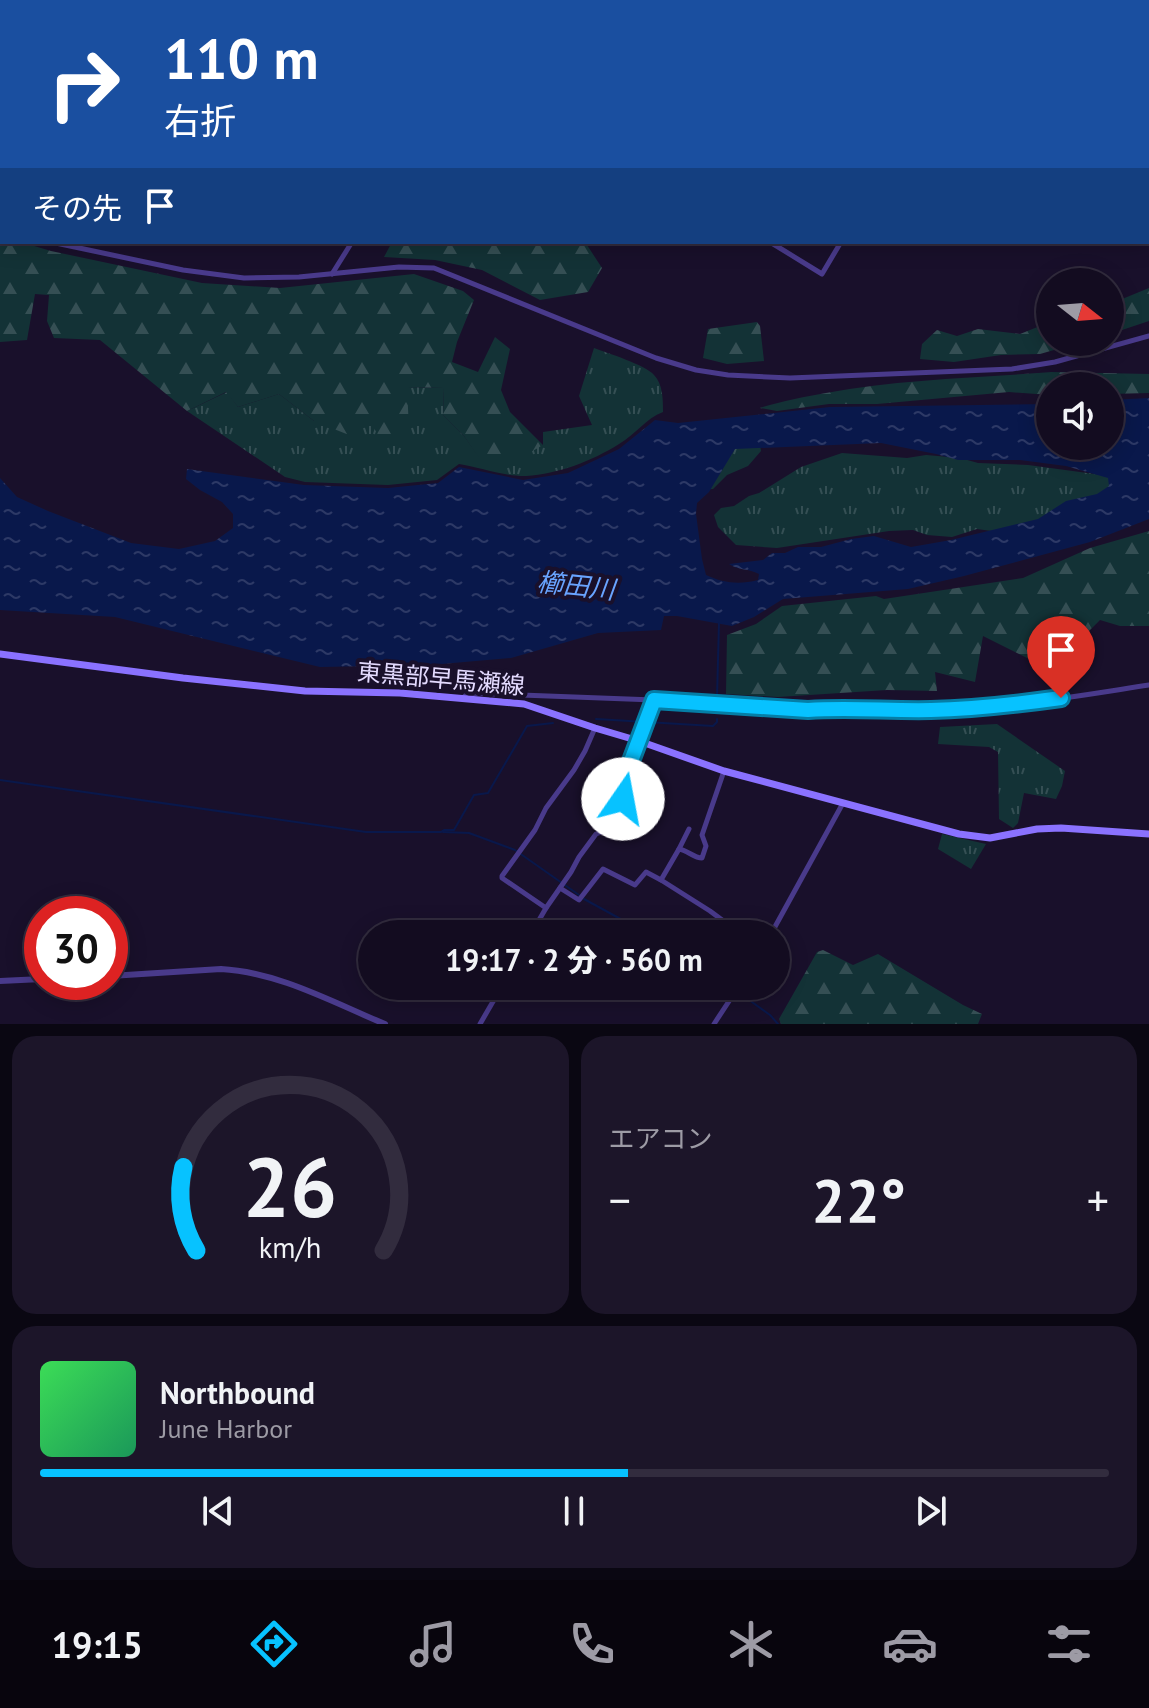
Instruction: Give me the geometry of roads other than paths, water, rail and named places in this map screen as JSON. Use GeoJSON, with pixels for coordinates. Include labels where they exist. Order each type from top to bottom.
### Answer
{"type":"FeatureCollection","features":[{"type":"Feature","properties":{"kind":"main road","name":"東黒部早馬瀬線"},"geometry":{"type":"LineString","coordinates":[[0,654],[305,691],[400,693],[524,704],[595,728],[640,738],[724,771],[959,834],[990,838],[1061,828],[1149,834]]}},
{"type":"Feature","properties":{"kind":"street"},"geometry":{"type":"LineString","coordinates":[[60,244],[224,277],[279,278],[399,267],[434,268],[656,358],[696,370],[747,377],[1012,369],[1055,362],[1149,336]]}},
{"type":"Feature","properties":{"kind":"street"},"geometry":{"type":"LineString","coordinates":[[332,274],[351,244]]}},
{"type":"Feature","properties":{"kind":"street"},"geometry":{"type":"LineString","coordinates":[[773,244],[822,274],[840,244]]}},
{"type":"Feature","properties":{"kind":"street"},"geometry":{"type":"LineString","coordinates":[[463,698],[468,693],[808,710],[931,710],[1009,705],[1149,685]]}},
{"type":"Feature","properties":{"kind":"street"},"geometry":{"type":"LineString","coordinates":[[539,920],[596,834],[604,831],[615,816],[623,799],[628,769],[654,700]]}},
{"type":"Feature","properties":{"kind":"street"},"geometry":{"type":"LineString","coordinates":[[546,908],[502,878],[581,760],[595,728]]}},
{"type":"Feature","properties":{"kind":"street"},"geometry":{"type":"LineString","coordinates":[[679,849],[702,858],[706,846],[702,835],[724,771]]}},
{"type":"Feature","properties":{"kind":"street"},"geometry":{"type":"LineString","coordinates":[[779,920],[843,803]]}},
{"type":"Feature","properties":{"kind":"street"},"geometry":{"type":"LineString","coordinates":[[661,880],[689,829]]}},
{"type":"Feature","properties":{"kind":"street"},"geometry":{"type":"LineString","coordinates":[[562,885],[579,900],[603,869],[633,885],[646,872],[722,920]]}},
{"type":"Feature","properties":{"kind":"street"},"geometry":{"type":"LineString","coordinates":[[128,975],[239,970],[270,977],[385,1024]]}},
{"type":"Feature","properties":{"kind":"street"},"geometry":{"type":"LineString","coordinates":[[0,981],[24,980]]}},
{"type":"Feature","properties":{"kind":"street"},"geometry":{"type":"LineString","coordinates":[[480,1024],[494,1000]]}},
{"type":"Feature","properties":{"kind":"street"},"geometry":{"type":"LineString","coordinates":[[714,1024],[729,1000]]}},
{"type":"Feature","properties":{"kind":"water","name":"櫛田川"},"geometry":{"type":"Polygon","coordinates":[[[1149,398],[1149,519],[1090,542],[908,589],[783,599],[732,626],[664,616],[661,630],[598,633],[511,658],[430,665],[320,667],[115,617],[0,610],[0,478],[17,497],[48,511],[131,543],[179,549],[215,541],[233,528],[233,514],[222,502],[186,479],[187,469],[304,485],[388,488],[438,483],[459,467],[523,480],[568,473],[619,449],[655,420],[678,423],[830,407],[1036,404],[1036,460],[1124,460],[1124,399],[1149,398]],[[881,443],[735,449],[709,492],[697,503],[706,575],[731,582],[758,580],[759,574],[729,564],[763,560],[772,553],[785,553],[798,547],[821,547],[851,539],[874,536],[911,547],[951,540],[1038,519],[1066,501],[1097,494],[1109,486],[1108,478],[1066,466],[1020,460],[958,460],[881,443]]]}},
{"type":"Feature","properties":{"kind":"waterway"},"geometry":{"type":"LineString","coordinates":[[717,697],[719,623]]}},
{"type":"Feature","properties":{"kind":"waterway"},"geometry":{"type":"LineString","coordinates":[[596,719],[713,726],[717,719]]}},
{"type":"Feature","properties":{"kind":"waterway"},"geometry":{"type":"LineString","coordinates":[[0,780],[366,832],[441,832],[454,830],[474,795],[488,793],[527,726],[553,723]]}},
{"type":"Feature","properties":{"kind":"waterway"},"geometry":{"type":"LineString","coordinates":[[443,832],[469,833],[515,850],[579,895]]}},
{"type":"Feature","properties":{"kind":"waterway"},"geometry":{"type":"LineString","coordinates":[[584,899],[622,920]]}},
{"type":"Feature","properties":{"kind":"waterway"},"geometry":{"type":"LineString","coordinates":[[749,1000],[778,1024]]}}]}
